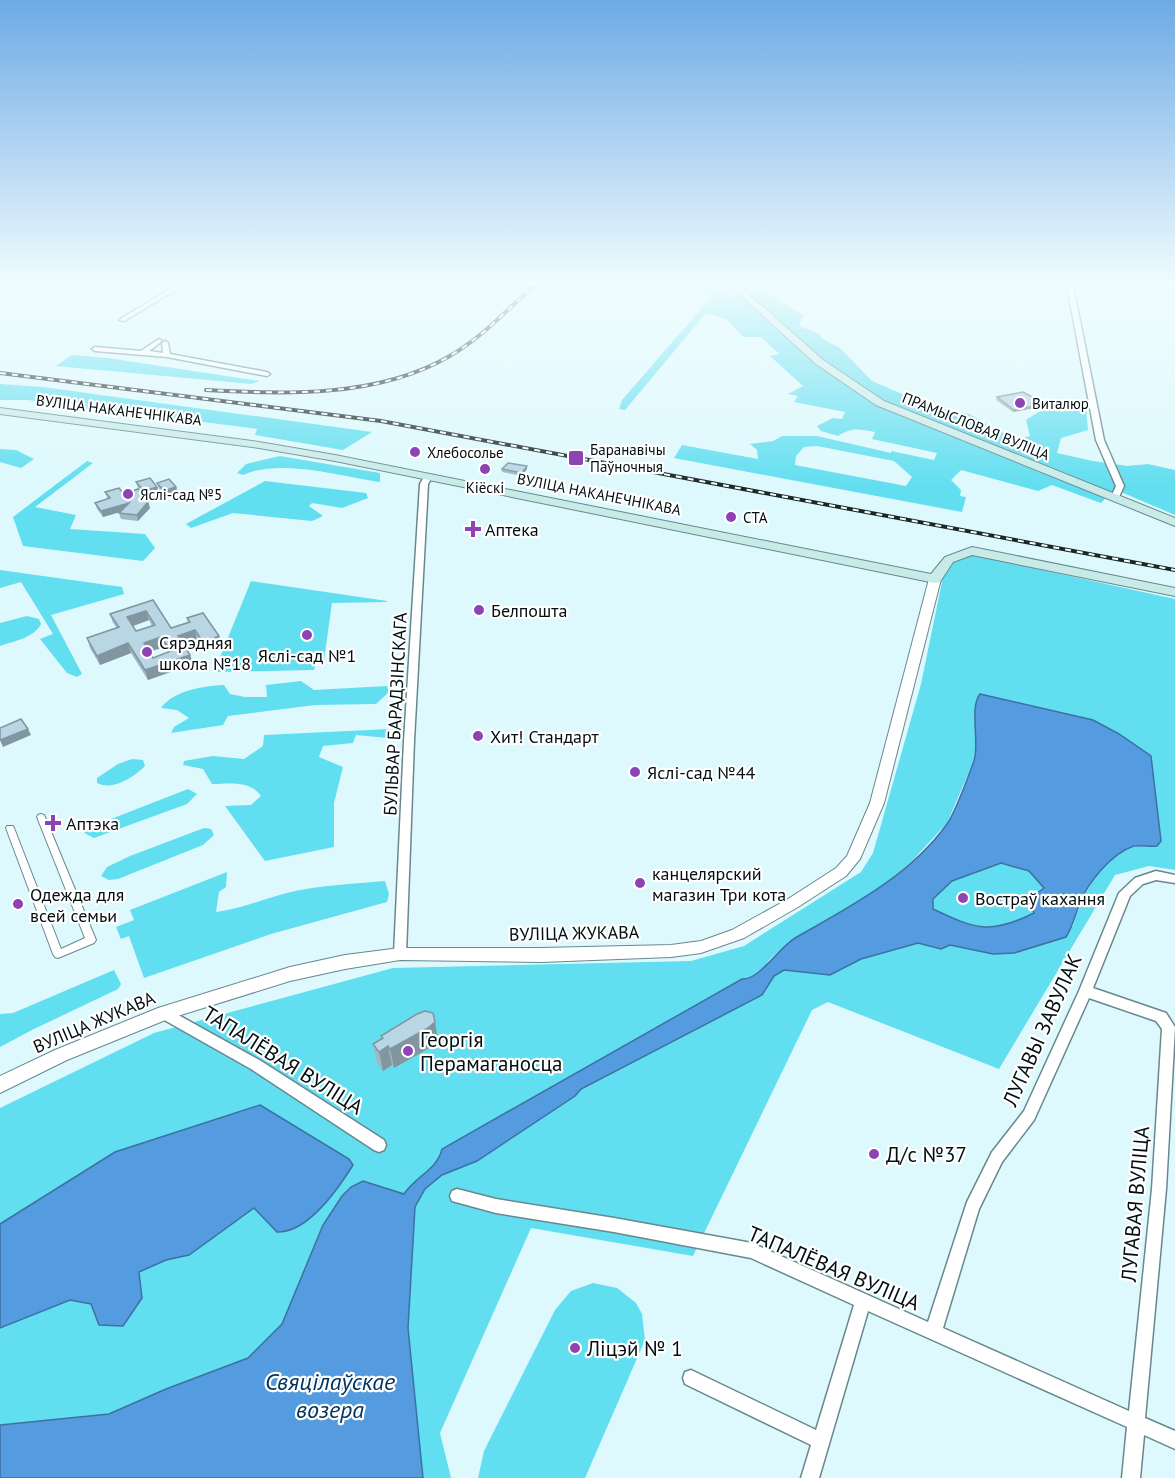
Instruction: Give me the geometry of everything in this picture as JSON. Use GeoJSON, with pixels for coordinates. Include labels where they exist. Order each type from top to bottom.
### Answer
{"type":"FeatureCollection","features":[{"type":"Feature","properties":{"kind":"main road","name":"ПРАМЫСЛОВАЯ ВУЛІЦА"},"geometry":{"type":"LineString","coordinates":[[806,350],[862,393],[900,413],[1175,522]]}},
{"type":"Feature","properties":{"kind":"main road","name":"ВУЛІЦА НАКАНЕЧНІКАВА"},"geometry":{"type":"LineString","coordinates":[[0,411],[259,445],[335,458],[935,579]]}},
{"type":"Feature","properties":{"kind":"main road"},"geometry":{"type":"LineString","coordinates":[[935,579],[947,559],[972,551],[1175,592]]}},
{"type":"Feature","properties":{"kind":"street"},"geometry":{"type":"LineString","coordinates":[[110,350],[167,354],[267,374]]}},
{"type":"Feature","properties":{"kind":"street"},"geometry":{"type":"LineString","coordinates":[[142,352],[146,350]]}},
{"type":"Feature","properties":{"kind":"street"},"geometry":{"type":"LineString","coordinates":[[165,350],[167,354]]}},
{"type":"Feature","properties":{"kind":"street"},"geometry":{"type":"LineString","coordinates":[[1082,350],[1100,440],[1120,486],[1115,497]]}},
{"type":"Feature","properties":{"kind":"street","name":"БУЛЬВАР БАРАДЗІНСКАГА"},"geometry":{"type":"LineString","coordinates":[[400,954],[409,741],[424,484],[428,477]]}},
{"type":"Feature","properties":{"kind":"street","name":"ВУЛІЦА ЖУКАВА"},"geometry":{"type":"LineString","coordinates":[[0,1085],[61,1055],[164,1012],[290,974],[345,962],[400,954],[540,955],[671,951],[701,947],[747,929],[841,872],[853,859],[862,843],[878,803],[935,579]]}},
{"type":"Feature","properties":{"kind":"street"},"geometry":{"type":"LineString","coordinates":[[10,828],[58,954],[91,940],[41,817]]}},
{"type":"Feature","properties":{"kind":"street","name":"ЛУГАВЫ ЗАВУЛАК"},"geometry":{"type":"LineString","coordinates":[[933,1333],[972,1207],[997,1157],[1029,1115],[1085,991],[1125,893],[1139,881],[1156,875],[1175,879]]}},
{"type":"Feature","properties":{"kind":"street","name":"ЛУГАВАЯ ВУЛІЦА"},"geometry":{"type":"LineString","coordinates":[[1085,991],[1161,1017],[1169,1028],[1159,1189],[1131,1478]]}},
{"type":"Feature","properties":{"kind":"street","name":"ТАПАЛЁВАЯ ВУЛІЦА"},"geometry":{"type":"LineString","coordinates":[[164,1012],[256,1065],[379,1145]]}},
{"type":"Feature","properties":{"kind":"street","name":"ТАПАЛЁВАЯ ВУЛІЦА"},"geometry":{"type":"LineString","coordinates":[[457,1196],[496,1206],[752,1251],[1175,1440]]}},
{"type":"Feature","properties":{"kind":"street"},"geometry":{"type":"LineString","coordinates":[[810,1478],[863,1302]]}},
{"type":"Feature","properties":{"kind":"street"},"geometry":{"type":"LineString","coordinates":[[691,1378],[821,1441]]}},
{"type":"Feature","properties":{"kind":"shaded area"},"geometry":{"type":"Polygon","coordinates":[[[665,350],[675,350],[625,410],[619,409],[622,400],[665,350]]]}},
{"type":"Feature","properties":{"kind":"shaded area"},"geometry":{"type":"Polygon","coordinates":[[[775,350],[842,350],[872,381],[932,407],[969,414],[1016,440],[1030,436],[1026,420],[1041,411],[1062,405],[1086,406],[1088,430],[1061,438],[1057,453],[1127,466],[1148,464],[1175,470],[1175,515],[1114,489],[1101,503],[1052,485],[1038,491],[961,470],[951,480],[961,490],[960,496],[966,497],[962,512],[674,458],[682,445],[758,459],[757,450],[750,444],[773,441],[782,436],[817,436],[934,460],[937,453],[872,439],[875,432],[856,430],[847,431],[838,436],[821,431],[817,426],[833,418],[842,419],[845,412],[794,402],[798,396],[788,394],[803,386],[770,356],[779,354],[775,350]],[[817,446],[804,447],[796,456],[795,465],[906,486],[912,477],[894,461],[817,446]]]}},
{"type":"Feature","properties":{"kind":"shaded area"},"geometry":{"type":"Polygon","coordinates":[[[72,355],[108,358],[260,381],[251,384],[56,366],[72,355]]]}},
{"type":"Feature","properties":{"kind":"shaded area"},"geometry":{"type":"Polygon","coordinates":[[[0,384],[43,387],[372,432],[343,450],[255,435],[257,429],[102,409],[97,411],[28,400],[0,400],[0,384]]]}},
{"type":"Feature","properties":{"kind":"shaded area"},"geometry":{"type":"Polygon","coordinates":[[[0,449],[16,450],[34,459],[21,468],[0,462],[0,449]]]}},
{"type":"Feature","properties":{"kind":"shaded area"},"geometry":{"type":"Polygon","coordinates":[[[280,456],[380,473],[380,482],[292,468],[258,470],[243,475],[237,473],[246,464],[280,456]]]}},
{"type":"Feature","properties":{"kind":"shaded area"},"geometry":{"type":"Polygon","coordinates":[[[87,461],[93,463],[35,507],[76,515],[70,529],[145,534],[155,548],[143,561],[23,546],[13,517],[87,461]]]}},
{"type":"Feature","properties":{"kind":"shaded area"},"geometry":{"type":"Polygon","coordinates":[[[265,481],[366,493],[368,498],[342,508],[312,503],[309,506],[323,516],[312,521],[233,513],[191,528],[186,524],[265,481]]]}},
{"type":"Feature","properties":{"kind":"shaded area"},"geometry":{"type":"Polygon","coordinates":[[[973,555],[1175,599],[1175,870],[1149,866],[1115,875],[999,1069],[828,1002],[812,1010],[693,1256],[531,1228],[440,1433],[451,1478],[423,1478],[408,1328],[415,1207],[425,1189],[442,1175],[477,1161],[575,1096],[581,1089],[762,995],[774,976],[784,970],[830,975],[861,959],[918,943],[941,949],[950,945],[993,954],[1073,926],[1087,890],[1111,859],[1136,846],[1148,847],[1161,842],[1151,756],[1119,734],[1093,720],[980,694],[976,705],[975,758],[947,823],[912,861],[879,889],[789,941],[769,960],[765,967],[749,979],[442,1148],[436,1162],[404,1194],[363,1181],[323,1225],[282,1324],[248,1358],[166,1389],[109,1414],[0,1425],[0,1328],[70,1300],[91,1304],[142,1298],[139,1272],[166,1260],[189,1255],[255,1207],[277,1232],[335,1191],[353,1165],[115,1152],[0,1224],[0,1108],[154,1033],[393,968],[691,961],[744,946],[861,872],[873,853],[921,684],[944,572],[953,562],[973,555]]]}},
{"type":"Feature","properties":{"kind":"shaded area"},"geometry":{"type":"Polygon","coordinates":[[[0,570],[122,587],[124,594],[51,615],[82,674],[77,677],[67,673],[40,639],[53,634],[21,582],[0,588],[0,570]]]}},
{"type":"Feature","properties":{"kind":"shaded area","name":"Яслі-сад №1"},"geometry":{"type":"Polygon","coordinates":[[[251,581],[387,602],[332,603],[324,660],[317,661],[314,670],[214,672],[251,581]]]}},
{"type":"Feature","properties":{"kind":"shaded area"},"geometry":{"type":"Polygon","coordinates":[[[27,616],[39,619],[41,624],[38,629],[23,638],[0,646],[0,623],[27,616]]]}},
{"type":"Feature","properties":{"kind":"shaded area"},"geometry":{"type":"Polygon","coordinates":[[[301,681],[314,690],[387,686],[389,692],[376,704],[315,705],[228,716],[223,725],[171,733],[174,727],[189,718],[177,710],[161,708],[181,693],[199,688],[224,685],[230,694],[267,697],[266,685],[301,681]]]}},
{"type":"Feature","properties":{"kind":"shaded area"},"geometry":{"type":"Polygon","coordinates":[[[390,729],[388,738],[356,735],[353,743],[323,746],[319,757],[343,767],[334,803],[334,847],[265,861],[225,806],[251,805],[261,796],[245,785],[212,784],[203,769],[183,765],[184,761],[213,756],[244,759],[263,746],[264,735],[390,729]]]}},
{"type":"Feature","properties":{"kind":"shaded area"},"geometry":{"type":"Polygon","coordinates":[[[132,759],[143,760],[145,766],[135,775],[116,784],[97,783],[97,778],[118,764],[132,759]]]}},
{"type":"Feature","properties":{"kind":"shaded area"},"geometry":{"type":"Polygon","coordinates":[[[188,789],[197,794],[187,804],[94,838],[84,833],[88,828],[188,789]]]}},
{"type":"Feature","properties":{"kind":"shaded area"},"geometry":{"type":"Polygon","coordinates":[[[204,828],[211,829],[214,835],[203,845],[118,879],[109,880],[101,876],[107,867],[130,856],[204,828]]]}},
{"type":"Feature","properties":{"kind":"shaded area"},"geometry":{"type":"Polygon","coordinates":[[[1001,862],[1029,871],[1044,888],[1035,913],[1006,924],[983,927],[972,925],[933,909],[933,899],[952,881],[1001,862]]]}},
{"type":"Feature","properties":{"kind":"shaded area"},"geometry":{"type":"Polygon","coordinates":[[[227,872],[226,887],[219,892],[216,912],[299,890],[336,885],[385,881],[389,894],[387,902],[271,934],[144,978],[129,936],[121,939],[116,927],[134,920],[130,910],[227,872]]]}},
{"type":"Feature","properties":{"kind":"shaded area"},"geometry":{"type":"Polygon","coordinates":[[[114,970],[121,984],[118,989],[0,1047],[0,1014],[13,1013],[114,970]]]}},
{"type":"Feature","properties":{"kind":"shaded area"},"geometry":{"type":"Polygon","coordinates":[[[593,1283],[617,1288],[636,1303],[642,1314],[645,1340],[585,1478],[478,1478],[484,1451],[555,1310],[571,1291],[593,1283]]]}},
{"type":"Feature","properties":{"kind":"water","name":"Свяцілаўскае возера"},"geometry":{"type":"Polygon","coordinates":[[[980,694],[1093,720],[1119,734],[1151,756],[1161,841],[1157,846],[1134,846],[1117,855],[1102,869],[1084,895],[1066,937],[1014,953],[993,954],[950,945],[941,949],[918,943],[861,959],[830,975],[784,970],[774,976],[762,995],[581,1089],[575,1096],[477,1161],[442,1175],[425,1189],[415,1207],[408,1328],[423,1478],[0,1478],[0,1425],[109,1414],[166,1389],[248,1358],[282,1324],[323,1225],[342,1196],[351,1187],[363,1181],[404,1194],[431,1168],[442,1149],[742,979],[749,978],[795,938],[877,889],[915,860],[947,824],[969,776],[976,754],[975,708],[980,694]],[[1001,863],[952,881],[933,899],[933,909],[960,921],[983,927],[994,927],[1019,920],[1034,913],[1028,900],[1044,888],[1029,871],[1001,863]]]}},
{"type":"Feature","properties":{"kind":"water"},"geometry":{"type":"Polygon","coordinates":[[[260,1105],[349,1159],[353,1165],[331,1197],[311,1218],[289,1230],[277,1232],[254,1208],[189,1255],[166,1260],[139,1272],[142,1298],[123,1326],[99,1325],[91,1304],[70,1300],[0,1328],[0,1224],[115,1152],[260,1105]]]}},
{"type":"Feature","properties":{"kind":"building","name":"Виталюр"},"geometry":{"type":"Polygon","coordinates":[[[1023,392],[1045,404],[1014,410],[997,397],[1023,392]]]}},
{"type":"Feature","properties":{"kind":"building"},"geometry":{"type":"Polygon","coordinates":[[[508,463],[527,466],[522,473],[502,469],[508,463]]]}},
{"type":"Feature","properties":{"kind":"building"},"geometry":{"type":"Polygon","coordinates":[[[150,478],[157,487],[144,491],[136,482],[150,478]]]}},
{"type":"Feature","properties":{"kind":"building"},"geometry":{"type":"Polygon","coordinates":[[[169,479],[176,487],[164,491],[157,483],[169,479]]]}},
{"type":"Feature","properties":{"kind":"building"},"geometry":{"type":"Polygon","coordinates":[[[119,488],[124,494],[138,489],[148,502],[137,515],[119,513],[129,503],[101,511],[95,503],[110,498],[105,492],[119,488]]]}},
{"type":"Feature","properties":{"kind":"building"},"geometry":{"type":"Polygon","coordinates":[[[153,600],[171,628],[190,622],[187,618],[203,613],[219,636],[203,642],[195,630],[178,636],[190,655],[145,670],[128,643],[97,656],[87,638],[119,627],[110,614],[153,600]],[[146,611],[127,617],[136,631],[155,625],[146,611]],[[161,637],[144,643],[153,658],[171,651],[161,637]]]}},
{"type":"Feature","properties":{"kind":"building"},"geometry":{"type":"Polygon","coordinates":[[[21,719],[28,729],[0,740],[0,728],[21,719]]]}},
{"type":"Feature","properties":{"kind":"building"},"geometry":{"type":"Polygon","coordinates":[[[425,1011],[433,1013],[435,1022],[390,1049],[388,1046],[379,1052],[373,1044],[383,1038],[381,1036],[425,1011]]]}},
{"type":"Feature","properties":{"kind":"railway"},"geometry":{"type":"LineString","coordinates":[[206,390],[299,392],[361,387],[420,370],[459,350]]}},
{"type":"Feature","properties":{"kind":"railway"},"geometry":{"type":"LineString","coordinates":[[0,373],[381,421],[1175,570]]}},
{"type":"Feature","properties":{"kind":"place","name":"Виталюр"},"geometry":{"type":"Point","coordinates":[1020,403]}},
{"type":"Feature","properties":{"kind":"place","name":"Хлебосолье"},"geometry":{"type":"Point","coordinates":[415,452]}},
{"type":"Feature","properties":{"kind":"place","name":"Баранавічы Паўночныя"},"geometry":{"type":"Point","coordinates":[576,458]}},
{"type":"Feature","properties":{"kind":"place","name":"Кіёскі"},"geometry":{"type":"Point","coordinates":[485,469]}},
{"type":"Feature","properties":{"kind":"place","name":"Яслі-сад №5"},"geometry":{"type":"Point","coordinates":[128,494]}},
{"type":"Feature","properties":{"kind":"place","name":"СТА"},"geometry":{"type":"Point","coordinates":[731,517]}},
{"type":"Feature","properties":{"kind":"place","name":"Аптека"},"geometry":{"type":"Point","coordinates":[473,529]}},
{"type":"Feature","properties":{"kind":"place","name":"Белпошта"},"geometry":{"type":"Point","coordinates":[479,610]}},
{"type":"Feature","properties":{"kind":"place","name":"Яслі-сад №1"},"geometry":{"type":"Point","coordinates":[307,635]}},
{"type":"Feature","properties":{"kind":"place","name":"Сярэдняя школа №18"},"geometry":{"type":"Point","coordinates":[147,652]}},
{"type":"Feature","properties":{"kind":"place","name":"Хит! Стандарт"},"geometry":{"type":"Point","coordinates":[478,736]}},
{"type":"Feature","properties":{"kind":"place","name":"Яслі-сад №44"},"geometry":{"type":"Point","coordinates":[635,772]}},
{"type":"Feature","properties":{"kind":"place","name":"Аптэка"},"geometry":{"type":"Point","coordinates":[53,823]}},
{"type":"Feature","properties":{"kind":"place","name":"канцелярский магазин Три кота"},"geometry":{"type":"Point","coordinates":[640,883]}},
{"type":"Feature","properties":{"kind":"place","name":"Востраў кахання"},"geometry":{"type":"Point","coordinates":[963,898]}},
{"type":"Feature","properties":{"kind":"place","name":"Одежда для всей семьи"},"geometry":{"type":"Point","coordinates":[18,904]}},
{"type":"Feature","properties":{"kind":"place","name":"Георгія Перамаганосца"},"geometry":{"type":"Point","coordinates":[408,1051]}},
{"type":"Feature","properties":{"kind":"place","name":"Д/с №37"},"geometry":{"type":"Point","coordinates":[874,1154]}},
{"type":"Feature","properties":{"kind":"place","name":"Ліцэй № 1"},"geometry":{"type":"Point","coordinates":[575,1348]}}]}
